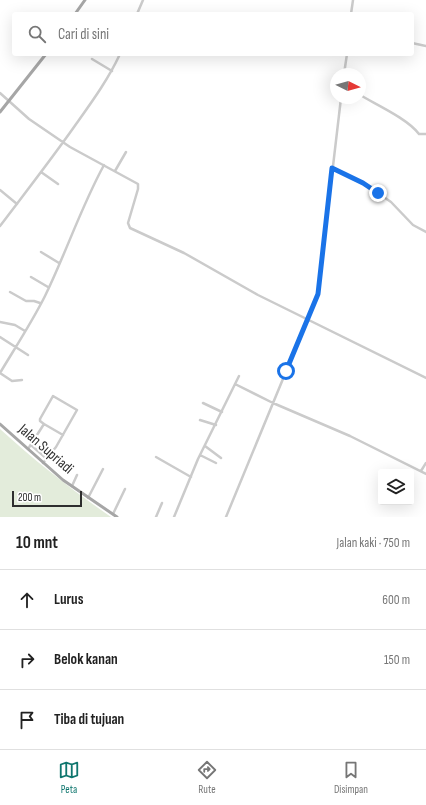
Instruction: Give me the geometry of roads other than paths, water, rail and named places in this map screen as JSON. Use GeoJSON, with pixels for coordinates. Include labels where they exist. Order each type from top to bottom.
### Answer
{"type":"FeatureCollection","features":[{"type":"Feature","properties":{"kind":"main road"},"geometry":{"type":"LineString","coordinates":[[76,12],[85,0]]}},
{"type":"Feature","properties":{"kind":"main road"},"geometry":{"type":"LineString","coordinates":[[0,112],[44,56]]}},
{"type":"Feature","properties":{"kind":"main road","name":"Jalan Supriadi"},"geometry":{"type":"LineString","coordinates":[[0,424],[43,463],[88,498],[117,517]]}},
{"type":"Feature","properties":{"kind":"street"},"geometry":{"type":"LineString","coordinates":[[138,12],[143,0]]}},
{"type":"Feature","properties":{"kind":"street"},"geometry":{"type":"LineString","coordinates":[[351,12],[353,0]]}},
{"type":"Feature","properties":{"kind":"street"},"geometry":{"type":"LineString","coordinates":[[414,43],[426,46]]}},
{"type":"Feature","properties":{"kind":"street"},"geometry":{"type":"LineString","coordinates":[[0,226],[63,143],[112,70],[119,56]]}},
{"type":"Feature","properties":{"kind":"street"},"geometry":{"type":"LineString","coordinates":[[345,68],[347,56]]}},
{"type":"Feature","properties":{"kind":"street"},"geometry":{"type":"LineString","coordinates":[[92,59],[112,70]]}},
{"type":"Feature","properties":{"kind":"street"},"geometry":{"type":"LineString","coordinates":[[0,93],[29,119],[63,143],[138,185],[128,223],[130,228],[184,253],[258,295],[426,378]]}},
{"type":"Feature","properties":{"kind":"street"},"geometry":{"type":"LineString","coordinates":[[366,98],[415,127],[419,134],[426,134]]}},
{"type":"Feature","properties":{"kind":"street"},"geometry":{"type":"LineString","coordinates":[[226,517],[318,294],[340,104]]}},
{"type":"Feature","properties":{"kind":"street"},"geometry":{"type":"LineString","coordinates":[[115,171],[126,152]]}},
{"type":"Feature","properties":{"kind":"street"},"geometry":{"type":"LineString","coordinates":[[22,380],[12,381],[0,373],[25,331],[60,263],[90,190],[104,165]]}},
{"type":"Feature","properties":{"kind":"street"},"geometry":{"type":"LineString","coordinates":[[332,168],[363,183],[378,193],[391,202],[412,224],[426,232]]}},
{"type":"Feature","properties":{"kind":"street"},"geometry":{"type":"LineString","coordinates":[[41,172],[58,184]]}},
{"type":"Feature","properties":{"kind":"street"},"geometry":{"type":"LineString","coordinates":[[0,190],[17,204]]}},
{"type":"Feature","properties":{"kind":"street"},"geometry":{"type":"LineString","coordinates":[[41,252],[60,263]]}},
{"type":"Feature","properties":{"kind":"street"},"geometry":{"type":"LineString","coordinates":[[31,277],[48,287]]}},
{"type":"Feature","properties":{"kind":"street"},"geometry":{"type":"LineString","coordinates":[[10,292],[26,301],[40,303]]}},
{"type":"Feature","properties":{"kind":"street"},"geometry":{"type":"LineString","coordinates":[[0,322],[15,325],[25,331]]}},
{"type":"Feature","properties":{"kind":"street"},"geometry":{"type":"LineString","coordinates":[[0,337],[28,355]]}},
{"type":"Feature","properties":{"kind":"street"},"geometry":{"type":"LineString","coordinates":[[174,517],[200,454],[216,425],[239,376]]}},
{"type":"Feature","properties":{"kind":"street"},"geometry":{"type":"LineString","coordinates":[[235,384],[273,403],[350,436],[426,474]]}},
{"type":"Feature","properties":{"kind":"street"},"geometry":{"type":"LineString","coordinates":[[43,463],[54,451],[63,435],[77,410],[55,396],[50,401],[40,421],[63,435]]}},
{"type":"Feature","properties":{"kind":"street"},"geometry":{"type":"LineString","coordinates":[[203,403],[222,412]]}},
{"type":"Feature","properties":{"kind":"street"},"geometry":{"type":"LineString","coordinates":[[200,420],[216,425]]}},
{"type":"Feature","properties":{"kind":"street"},"geometry":{"type":"LineString","coordinates":[[28,449],[44,424]]}},
{"type":"Feature","properties":{"kind":"street"},"geometry":{"type":"LineString","coordinates":[[31,445],[47,459]]}},
{"type":"Feature","properties":{"kind":"street"},"geometry":{"type":"LineString","coordinates":[[205,446],[221,458]]}},
{"type":"Feature","properties":{"kind":"street"},"geometry":{"type":"LineString","coordinates":[[200,454],[216,463]]}},
{"type":"Feature","properties":{"kind":"street"},"geometry":{"type":"LineString","coordinates":[[156,457],[191,477]]}},
{"type":"Feature","properties":{"kind":"street"},"geometry":{"type":"LineString","coordinates":[[421,472],[426,463]]}},
{"type":"Feature","properties":{"kind":"street"},"geometry":{"type":"LineString","coordinates":[[88,498],[103,469]]}},
{"type":"Feature","properties":{"kind":"street"},"geometry":{"type":"LineString","coordinates":[[72,486],[77,475]]}},
{"type":"Feature","properties":{"kind":"street"},"geometry":{"type":"LineString","coordinates":[[113,514],[125,489]]}},
{"type":"Feature","properties":{"kind":"street"},"geometry":{"type":"LineString","coordinates":[[156,517],[162,503]]}}]}
